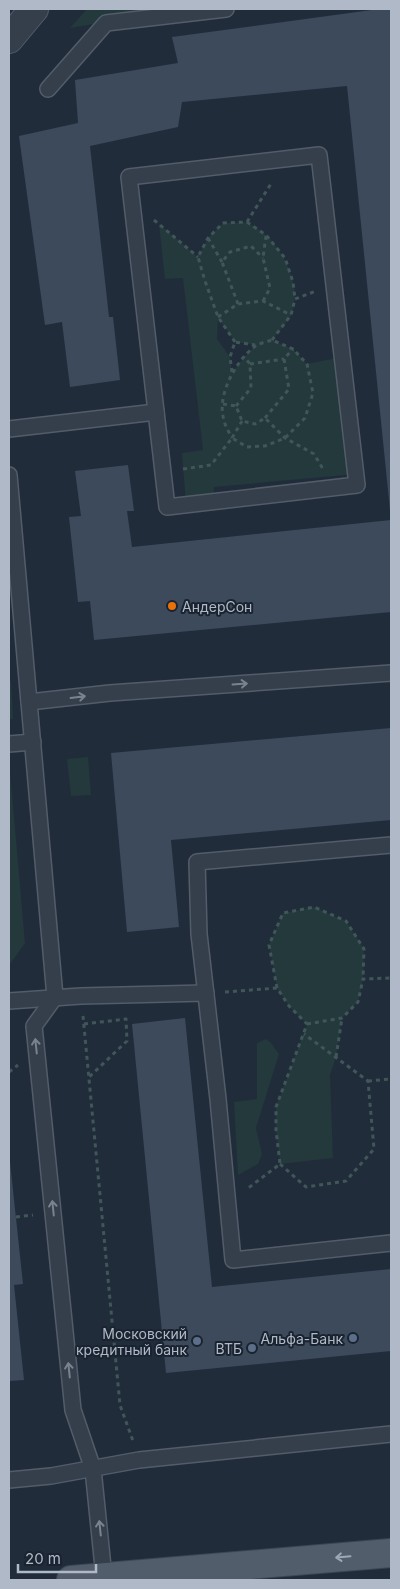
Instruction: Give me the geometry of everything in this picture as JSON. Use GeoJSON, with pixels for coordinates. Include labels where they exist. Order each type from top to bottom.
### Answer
{"type":"FeatureCollection","features":[{"type":"Feature","properties":{"kind":"main road"},"geometry":{"type":"LineString","coordinates":[[71,1580],[391,1553]]}},
{"type":"Feature","properties":{"kind":"street"},"geometry":{"type":"LineString","coordinates":[[9,39],[34,9]]}},
{"type":"Feature","properties":{"kind":"lane"},"geometry":{"type":"LineString","coordinates":[[48,89],[106,23],[226,9]]}},
{"type":"Feature","properties":{"kind":"lane"},"geometry":{"type":"LineString","coordinates":[[319,155],[357,485],[167,507],[129,177],[286,159],[319,155]]}},
{"type":"Feature","properties":{"kind":"lane"},"geometry":{"type":"LineString","coordinates":[[9,429],[156,412]]}},
{"type":"Feature","properties":{"kind":"lane"},"geometry":{"type":"LineString","coordinates":[[9,475],[55,997],[34,1026],[73,1410],[94,1469],[104,1577]]}},
{"type":"Feature","properties":{"kind":"lane"},"geometry":{"type":"LineString","coordinates":[[29,702],[110,693],[391,673]]}},
{"type":"Feature","properties":{"kind":"lane"},"geometry":{"type":"LineString","coordinates":[[9,744],[32,742]]}},
{"type":"Feature","properties":{"kind":"lane"},"geometry":{"type":"LineString","coordinates":[[391,845],[197,862],[199,934],[218,1099],[233,1260],[391,1243]]}},
{"type":"Feature","properties":{"kind":"lane"},"geometry":{"type":"LineString","coordinates":[[9,1001],[55,997],[206,993]]}},
{"type":"Feature","properties":{"kind":"lane"},"geometry":{"type":"LineString","coordinates":[[9,1480],[51,1476],[139,1460],[391,1434]]}},
{"type":"Feature","properties":{"kind":"path"},"geometry":{"type":"LineString","coordinates":[[247,222],[286,159]]}},
{"type":"Feature","properties":{"kind":"path"},"geometry":{"type":"LineString","coordinates":[[132,201],[198,257],[204,281],[218,317],[235,342],[255,345],[272,340],[291,315],[295,299],[293,282],[285,258],[266,235],[247,222],[223,223],[208,238],[198,257]]}},
{"type":"Feature","properties":{"kind":"path"},"geometry":{"type":"LineString","coordinates":[[263,301],[270,288],[263,258],[266,235]]}},
{"type":"Feature","properties":{"kind":"path"},"geometry":{"type":"LineString","coordinates":[[208,238],[222,262],[238,304]]}},
{"type":"Feature","properties":{"kind":"path"},"geometry":{"type":"LineString","coordinates":[[222,262],[230,252],[251,246],[263,258]]}},
{"type":"Feature","properties":{"kind":"path"},"geometry":{"type":"LineString","coordinates":[[295,299],[315,292],[333,272]]}},
{"type":"Feature","properties":{"kind":"path"},"geometry":{"type":"LineString","coordinates":[[218,317],[238,304],[263,301],[291,315]]}},
{"type":"Feature","properties":{"kind":"path"},"geometry":{"type":"LineString","coordinates":[[255,345],[232,373],[223,396],[223,418],[232,438],[247,447],[265,446],[285,438],[306,418],[313,393],[307,364],[293,349],[272,340]]}},
{"type":"Feature","properties":{"kind":"path"},"geometry":{"type":"LineString","coordinates":[[232,373],[230,357],[235,342]]}},
{"type":"Feature","properties":{"kind":"path"},"geometry":{"type":"LineString","coordinates":[[250,364],[284,359],[293,349]]}},
{"type":"Feature","properties":{"kind":"path"},"geometry":{"type":"LineString","coordinates":[[236,406],[251,388],[250,364],[244,357]]}},
{"type":"Feature","properties":{"kind":"path"},"geometry":{"type":"LineString","coordinates":[[242,421],[255,424],[265,418],[289,390],[284,359]]}},
{"type":"Feature","properties":{"kind":"path"},"geometry":{"type":"LineString","coordinates":[[223,404],[236,406]]}},
{"type":"Feature","properties":{"kind":"path"},"geometry":{"type":"LineString","coordinates":[[236,406],[242,421]]}},
{"type":"Feature","properties":{"kind":"path"},"geometry":{"type":"LineString","coordinates":[[265,418],[285,438],[314,454],[334,488]]}},
{"type":"Feature","properties":{"kind":"path"},"geometry":{"type":"LineString","coordinates":[[163,473],[211,465],[232,438],[242,421]]}},
{"type":"Feature","properties":{"kind":"path"},"geometry":{"type":"LineString","coordinates":[[314,907],[346,921],[364,949],[364,979],[358,1002],[342,1018],[307,1024],[289,1006],[277,988],[269,945],[283,913],[314,907]]}},
{"type":"Feature","properties":{"kind":"path"},"geometry":{"type":"LineString","coordinates":[[364,979],[391,978]]}},
{"type":"Feature","properties":{"kind":"path"},"geometry":{"type":"LineString","coordinates":[[206,993],[277,988]]}},
{"type":"Feature","properties":{"kind":"path"},"geometry":{"type":"LineString","coordinates":[[81,996],[120,1405],[139,1460]]}},
{"type":"Feature","properties":{"kind":"path"},"geometry":{"type":"LineString","coordinates":[[336,1058],[342,1018]]}},
{"type":"Feature","properties":{"kind":"path"},"geometry":{"type":"LineString","coordinates":[[84,1024],[126,1020],[127,1041],[89,1078]]}},
{"type":"Feature","properties":{"kind":"path"},"geometry":{"type":"LineString","coordinates":[[307,1024],[276,1107],[276,1130],[280,1164],[306,1187],[346,1181],[374,1149],[368,1081]]}},
{"type":"Feature","properties":{"kind":"path"},"geometry":{"type":"LineString","coordinates":[[304,1034],[368,1081],[391,1079]]}},
{"type":"Feature","properties":{"kind":"path"},"geometry":{"type":"LineString","coordinates":[[227,1205],[280,1164]]}},
{"type":"Feature","properties":{"kind":"green space"},"geometry":{"type":"Polygon","coordinates":[[[87,9],[183,9],[70,28],[87,9]]]}},
{"type":"Feature","properties":{"kind":"green space"},"geometry":{"type":"Polygon","coordinates":[[[247,222],[261,231],[280,251],[290,272],[295,294],[294,305],[291,315],[272,340],[293,349],[307,364],[342,357],[356,474],[214,487],[213,501],[186,504],[182,453],[203,450],[183,278],[165,279],[159,224],[198,257],[208,238],[223,223],[247,222]],[[218,318],[217,339],[230,357],[232,372],[255,345],[235,342],[218,318]]]}},
{"type":"Feature","properties":{"kind":"green space"},"geometry":{"type":"Polygon","coordinates":[[[9,681],[11,681],[13,719],[9,719],[9,681]]]}},
{"type":"Feature","properties":{"kind":"green space"},"geometry":{"type":"Polygon","coordinates":[[[88,757],[91,795],[71,796],[67,759],[88,757]]]}},
{"type":"Feature","properties":{"kind":"green space"},"geometry":{"type":"Polygon","coordinates":[[[9,760],[25,943],[10,964],[9,963],[9,760]]]}},
{"type":"Feature","properties":{"kind":"green space"},"geometry":{"type":"Polygon","coordinates":[[[314,907],[346,921],[364,949],[363,979],[358,1002],[342,1018],[336,1057],[330,1075],[333,1158],[280,1164],[276,1130],[276,1107],[307,1024],[289,1006],[277,988],[269,945],[283,913],[314,907]]]}},
{"type":"Feature","properties":{"kind":"green space"},"geometry":{"type":"Polygon","coordinates":[[[266,1039],[279,1054],[256,1128],[262,1154],[258,1164],[238,1175],[234,1102],[257,1099],[257,1043],[266,1039]]]}},
{"type":"Feature","properties":{"kind":"building"},"geometry":{"type":"Polygon","coordinates":[[[379,9],[391,9],[391,510],[347,86],[182,102],[178,127],[90,146],[109,317],[113,317],[120,380],[70,387],[62,322],[45,325],[19,136],[78,123],[75,80],[178,63],[172,37],[379,9]]]}},
{"type":"Feature","properties":{"kind":"building"},"geometry":{"type":"Polygon","coordinates":[[[128,465],[134,511],[127,511],[132,547],[391,520],[391,612],[94,640],[90,601],[78,602],[69,517],[81,516],[75,471],[128,465]]]}},
{"type":"Feature","properties":{"kind":"building"},"geometry":{"type":"Polygon","coordinates":[[[391,728],[391,820],[171,840],[179,927],[127,932],[111,753],[391,728]]]}},
{"type":"Feature","properties":{"kind":"building"},"geometry":{"type":"Polygon","coordinates":[[[185,1018],[212,1287],[391,1269],[391,1351],[166,1373],[132,1024],[185,1018]]]}},
{"type":"Feature","properties":{"kind":"building"},"geometry":{"type":"Polygon","coordinates":[[[9,1162],[23,1284],[14,1285],[24,1380],[9,1381],[9,1162]]]}},
{"type":"Feature","properties":{"kind":"place","name":"АндерСон"},"geometry":{"type":"Point","coordinates":[172,606]}},
{"type":"Feature","properties":{"kind":"place","name":"Альфа-Банк"},"geometry":{"type":"Point","coordinates":[353,1338]}},
{"type":"Feature","properties":{"kind":"place","name":"Московский кредитный банк"},"geometry":{"type":"Point","coordinates":[197,1341]}},
{"type":"Feature","properties":{"kind":"place","name":"ВТБ"},"geometry":{"type":"Point","coordinates":[252,1348]}}]}
